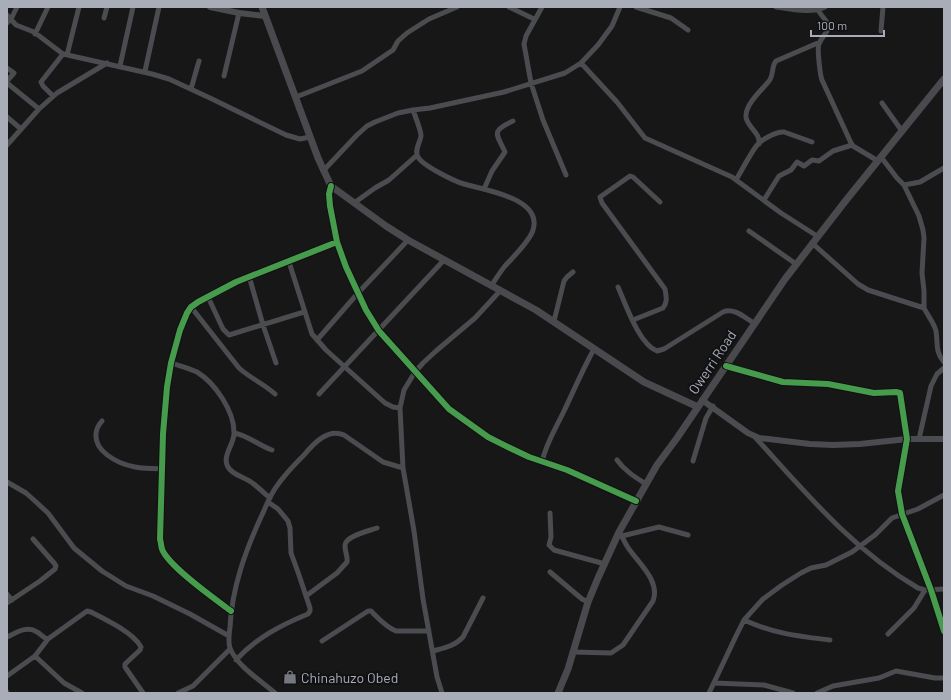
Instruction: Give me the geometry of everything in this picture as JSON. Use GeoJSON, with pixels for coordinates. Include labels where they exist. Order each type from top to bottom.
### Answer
{"type":"FeatureCollection","features":[{"type":"Feature","properties":{"kind":"main road"},"geometry":{"type":"LineString","coordinates":[[262,7],[310,136],[331,186],[408,240],[554,321],[644,382],[698,407]]}},
{"type":"Feature","properties":{"kind":"main road","name":"Owerri Road"},"geometry":{"type":"LineString","coordinates":[[558,693],[573,652],[588,602],[604,564],[636,501],[657,465],[796,264],[944,79]]}},
{"type":"Feature","properties":{"kind":"street"},"geometry":{"type":"LineString","coordinates":[[17,7],[8,19],[66,54],[145,71],[169,79],[286,135],[300,140],[310,136]]}},
{"type":"Feature","properties":{"kind":"street"},"geometry":{"type":"LineString","coordinates":[[35,34],[48,7]]}},
{"type":"Feature","properties":{"kind":"street"},"geometry":{"type":"LineString","coordinates":[[53,96],[41,82],[66,54],[79,7]]}},
{"type":"Feature","properties":{"kind":"street"},"geometry":{"type":"LineString","coordinates":[[104,18],[107,7]]}},
{"type":"Feature","properties":{"kind":"street"},"geometry":{"type":"LineString","coordinates":[[120,66],[133,7]]}},
{"type":"Feature","properties":{"kind":"street"},"geometry":{"type":"LineString","coordinates":[[145,71],[159,7]]}},
{"type":"Feature","properties":{"kind":"street"},"geometry":{"type":"LineString","coordinates":[[210,7],[239,13],[265,16]]}},
{"type":"Feature","properties":{"kind":"street"},"geometry":{"type":"LineString","coordinates":[[296,96],[362,71],[393,50],[398,41],[407,33],[450,8],[457,7]]}},
{"type":"Feature","properties":{"kind":"street"},"geometry":{"type":"LineString","coordinates":[[509,7],[534,19]]}},
{"type":"Feature","properties":{"kind":"street"},"geometry":{"type":"LineString","coordinates":[[542,7],[534,19],[524,44],[531,84],[543,120],[566,175]]}},
{"type":"Feature","properties":{"kind":"street"},"geometry":{"type":"LineString","coordinates":[[324,171],[366,126],[398,113],[430,108],[504,92],[565,73],[581,63],[612,26],[620,7]]}},
{"type":"Feature","properties":{"kind":"street"},"geometry":{"type":"LineString","coordinates":[[636,7],[671,18],[688,30]]}},
{"type":"Feature","properties":{"kind":"street"},"geometry":{"type":"LineString","coordinates":[[776,7],[817,9],[825,7]]}},
{"type":"Feature","properties":{"kind":"street"},"geometry":{"type":"LineString","coordinates":[[881,31],[883,7]]}},
{"type":"Feature","properties":{"kind":"street"},"geometry":{"type":"LineString","coordinates":[[817,9],[828,23],[829,27],[818,46],[820,61],[819,72],[852,145],[879,159],[904,185],[919,216],[924,230],[922,273],[924,308],[934,325],[937,350],[944,362]]}},
{"type":"Feature","properties":{"kind":"street"},"geometry":{"type":"LineString","coordinates":[[224,76],[239,13]]}},
{"type":"Feature","properties":{"kind":"street"},"geometry":{"type":"LineString","coordinates":[[736,180],[760,140],[747,121],[746,116],[750,104],[759,91],[770,80],[773,64],[776,61],[820,41]]}},
{"type":"Feature","properties":{"kind":"street"},"geometry":{"type":"LineString","coordinates":[[191,89],[199,61]]}},
{"type":"Feature","properties":{"kind":"street"},"geometry":{"type":"LineString","coordinates":[[7,145],[53,96],[107,63]]}},
{"type":"Feature","properties":{"kind":"street"},"geometry":{"type":"LineString","coordinates":[[581,63],[618,102],[645,138],[697,160],[736,180],[781,213],[817,236]]}},
{"type":"Feature","properties":{"kind":"street"},"geometry":{"type":"LineString","coordinates":[[7,68],[14,73],[7,82],[39,110]]}},
{"type":"Feature","properties":{"kind":"street"},"geometry":{"type":"LineString","coordinates":[[882,103],[902,131]]}},
{"type":"Feature","properties":{"kind":"street"},"geometry":{"type":"LineString","coordinates":[[413,110],[421,136],[416,152],[417,155],[429,166],[463,184],[508,197],[526,206],[534,220],[533,230],[526,242],[491,286]]}},
{"type":"Feature","properties":{"kind":"street"},"geometry":{"type":"LineString","coordinates":[[7,117],[21,129]]}},
{"type":"Feature","properties":{"kind":"street"},"geometry":{"type":"LineString","coordinates":[[484,189],[492,170],[505,152],[497,134],[498,130],[501,126],[513,121]]}},
{"type":"Feature","properties":{"kind":"street"},"geometry":{"type":"LineString","coordinates":[[758,144],[779,132],[812,142]]}},
{"type":"Feature","properties":{"kind":"street"},"geometry":{"type":"LineString","coordinates":[[764,200],[779,176],[790,170],[797,162],[804,166],[812,160],[819,161],[838,148],[852,145]]}},
{"type":"Feature","properties":{"kind":"street"},"geometry":{"type":"LineString","coordinates":[[354,203],[389,180],[417,155]]}},
{"type":"Feature","properties":{"kind":"street"},"geometry":{"type":"LineString","coordinates":[[904,185],[920,182],[944,168]]}},
{"type":"Feature","properties":{"kind":"street"},"geometry":{"type":"LineString","coordinates":[[633,320],[663,308],[666,305],[667,299],[665,289],[602,203],[600,198],[632,176],[660,202]]}},
{"type":"Feature","properties":{"kind":"street"},"geometry":{"type":"LineString","coordinates":[[331,186],[329,194],[330,206],[337,242],[346,267],[366,310],[379,332],[449,409],[488,437],[529,457],[567,470],[636,501]]}},
{"type":"Feature","properties":{"kind":"street"},"geometry":{"type":"LineString","coordinates":[[748,231],[796,264]]}},
{"type":"Feature","properties":{"kind":"street"},"geometry":{"type":"LineString","coordinates":[[317,340],[358,293],[408,240]]}},
{"type":"Feature","properties":{"kind":"street"},"geometry":{"type":"LineString","coordinates":[[231,611],[167,558],[162,549],[160,539],[163,434],[171,363],[180,330],[191,307],[208,297],[249,276],[289,262],[337,242]]}},
{"type":"Feature","properties":{"kind":"street"},"geometry":{"type":"LineString","coordinates":[[812,243],[858,284],[868,290],[924,308]]}},
{"type":"Feature","properties":{"kind":"street"},"geometry":{"type":"LineString","coordinates":[[319,394],[379,332],[444,260]]}},
{"type":"Feature","properties":{"kind":"street"},"geometry":{"type":"LineString","coordinates":[[289,262],[312,334],[345,367],[386,403],[393,407],[400,408]]}},
{"type":"Feature","properties":{"kind":"street"},"geometry":{"type":"LineString","coordinates":[[554,321],[564,281],[573,272]]}},
{"type":"Feature","properties":{"kind":"street"},"geometry":{"type":"LineString","coordinates":[[249,276],[276,364]]}},
{"type":"Feature","properties":{"kind":"street"},"geometry":{"type":"LineString","coordinates":[[618,287],[640,336],[653,350],[657,351],[664,348],[728,309],[733,310],[754,324]]}},
{"type":"Feature","properties":{"kind":"street"},"geometry":{"type":"LineString","coordinates":[[442,693],[437,677],[423,599],[414,531],[403,468],[400,437],[400,408],[404,390],[415,372],[436,351],[475,318],[500,290]]}},
{"type":"Feature","properties":{"kind":"street"},"geometry":{"type":"LineString","coordinates":[[208,297],[223,329],[229,335],[304,312]]}},
{"type":"Feature","properties":{"kind":"street"},"geometry":{"type":"LineString","coordinates":[[191,307],[239,368],[275,394]]}},
{"type":"Feature","properties":{"kind":"street"},"geometry":{"type":"LineString","coordinates":[[542,462],[548,443],[594,349]]}},
{"type":"Feature","properties":{"kind":"street"},"geometry":{"type":"LineString","coordinates":[[171,363],[197,372],[209,381],[228,408],[234,433],[228,453],[227,465],[242,478],[251,482],[288,521],[290,528],[290,553],[310,608],[308,614],[285,624],[253,643],[236,660]]}},
{"type":"Feature","properties":{"kind":"street"},"geometry":{"type":"LineString","coordinates":[[726,366],[784,382],[828,384],[874,393],[900,393],[907,439],[898,491],[902,514],[928,590],[944,631]]}},
{"type":"Feature","properties":{"kind":"street"},"geometry":{"type":"LineString","coordinates":[[918,438],[931,386],[937,374],[944,368]]}},
{"type":"Feature","properties":{"kind":"street"},"geometry":{"type":"LineString","coordinates":[[702,400],[713,406],[748,433],[755,436],[782,441],[833,445],[860,444],[918,438],[944,439]]}},
{"type":"Feature","properties":{"kind":"street"},"geometry":{"type":"LineString","coordinates":[[693,461],[704,425],[713,406]]}},
{"type":"Feature","properties":{"kind":"street"},"geometry":{"type":"LineString","coordinates":[[102,421],[97,429],[96,437],[103,452],[114,460],[135,467],[163,469]]}},
{"type":"Feature","properties":{"kind":"street"},"geometry":{"type":"LineString","coordinates":[[275,693],[236,660],[230,649],[229,636],[231,611],[239,572],[269,500],[285,475],[311,447],[326,435],[332,433],[337,432],[344,435],[383,462],[403,468]]}},
{"type":"Feature","properties":{"kind":"street"},"geometry":{"type":"LineString","coordinates":[[234,433],[240,434],[263,447],[272,450]]}},
{"type":"Feature","properties":{"kind":"street"},"geometry":{"type":"LineString","coordinates":[[755,436],[820,509],[859,547],[912,584],[928,590],[944,589]]}},
{"type":"Feature","properties":{"kind":"street"},"geometry":{"type":"LineString","coordinates":[[618,460],[631,475],[646,484]]}},
{"type":"Feature","properties":{"kind":"street"},"geometry":{"type":"LineString","coordinates":[[7,482],[35,500],[48,513],[74,548],[102,570],[126,586],[153,596],[190,614],[229,636]]}},
{"type":"Feature","properties":{"kind":"street"},"geometry":{"type":"LineString","coordinates":[[709,693],[744,620],[763,599],[782,585],[811,568],[826,565],[838,560],[859,547],[875,535],[892,518],[918,509],[944,495]]}},
{"type":"Feature","properties":{"kind":"street"},"geometry":{"type":"LineString","coordinates":[[550,513],[551,537],[549,545],[551,548],[604,564]]}},
{"type":"Feature","properties":{"kind":"street"},"geometry":{"type":"LineString","coordinates":[[573,652],[611,653],[619,649],[655,595],[652,582],[620,534],[659,527],[688,536]]}},
{"type":"Feature","properties":{"kind":"street"},"geometry":{"type":"LineString","coordinates":[[306,596],[337,573],[347,562],[345,545],[347,540],[353,536],[377,528]]}},
{"type":"Feature","properties":{"kind":"street"},"geometry":{"type":"LineString","coordinates":[[7,594],[9,601],[40,581],[55,569],[56,566],[54,563],[33,539]]}},
{"type":"Feature","properties":{"kind":"street"},"geometry":{"type":"LineString","coordinates":[[550,572],[577,595],[588,602]]}},
{"type":"Feature","properties":{"kind":"street"},"geometry":{"type":"LineString","coordinates":[[888,634],[914,608],[928,590]]}},
{"type":"Feature","properties":{"kind":"street"},"geometry":{"type":"LineString","coordinates":[[433,651],[459,642],[466,634],[483,598]]}},
{"type":"Feature","properties":{"kind":"street"},"geometry":{"type":"LineString","coordinates":[[7,676],[35,656],[48,639],[87,611],[92,612],[124,630],[140,643],[140,650],[125,664],[125,667],[143,693]]}},
{"type":"Feature","properties":{"kind":"street"},"geometry":{"type":"LineString","coordinates":[[322,641],[368,611],[371,611],[382,622],[396,631],[429,631]]}},
{"type":"Feature","properties":{"kind":"street"},"geometry":{"type":"LineString","coordinates":[[744,620],[770,631],[830,640]]}},
{"type":"Feature","properties":{"kind":"street"},"geometry":{"type":"LineString","coordinates":[[7,637],[24,629],[33,629],[44,638],[48,639]]}},
{"type":"Feature","properties":{"kind":"street"},"geometry":{"type":"LineString","coordinates":[[178,693],[193,686],[230,649]]}},
{"type":"Feature","properties":{"kind":"street"},"geometry":{"type":"LineString","coordinates":[[35,656],[64,683],[82,693]]}},
{"type":"Feature","properties":{"kind":"street"},"geometry":{"type":"LineString","coordinates":[[816,693],[832,686],[879,678],[896,671],[935,678],[943,677]]}},
{"type":"Feature","properties":{"kind":"street"},"geometry":{"type":"LineString","coordinates":[[714,683],[764,685],[793,693]]}},
{"type":"Feature","properties":{"kind":"cycle path"},"geometry":{"type":"LineString","coordinates":[[331,186],[329,194],[330,206],[337,242],[346,267],[366,310],[379,331],[449,409],[488,437],[510,448],[529,457],[567,470],[636,501]]}},
{"type":"Feature","properties":{"kind":"cycle path"},"geometry":{"type":"LineString","coordinates":[[231,611],[193,582],[173,564],[162,549],[160,539],[163,434],[167,387],[171,363],[180,330],[187,313],[191,307],[198,302],[236,282],[337,242]]}},
{"type":"Feature","properties":{"kind":"cycle path"},"geometry":{"type":"LineString","coordinates":[[726,366],[783,382],[828,384],[874,393],[900,393],[907,439],[898,491],[902,514],[931,590],[944,631]]}},
{"type":"Feature","properties":{"kind":"place","name":"Chinahuzo Obed"},"geometry":{"type":"Point","coordinates":[290,677]}}]}
